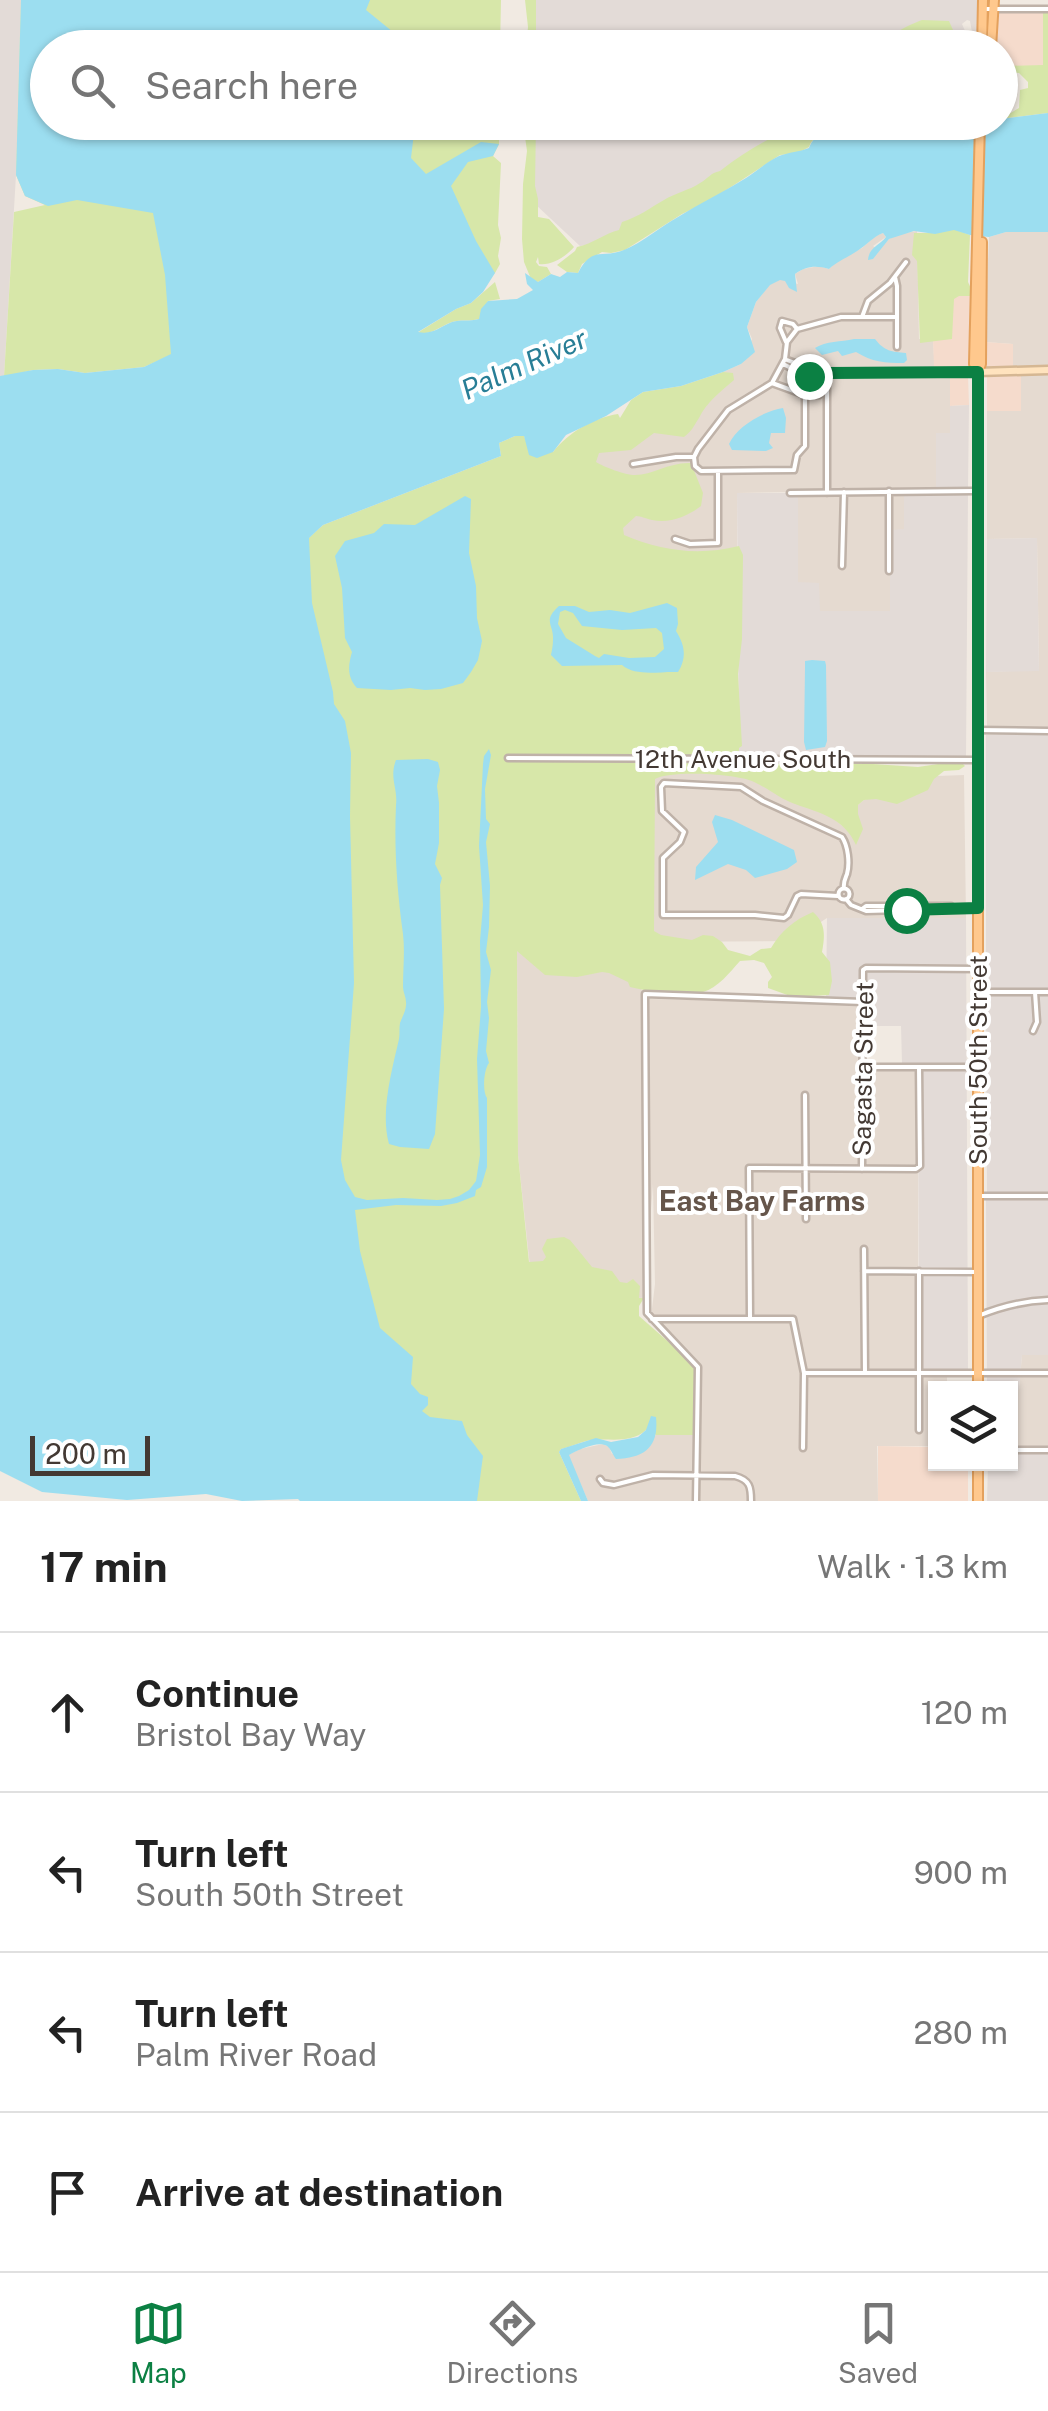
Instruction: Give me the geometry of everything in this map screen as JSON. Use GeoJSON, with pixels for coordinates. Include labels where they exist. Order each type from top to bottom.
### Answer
{"type":"FeatureCollection","features":[{"type":"Feature","properties":{"kind":"main road"},"geometry":{"type":"LineString","coordinates":[[982,4],[982,30]]}},
{"type":"Feature","properties":{"kind":"main road"},"geometry":{"type":"LineString","coordinates":[[992,30],[994,5]]}},
{"type":"Feature","properties":{"kind":"main road","name":"South 50th Street"},"geometry":{"type":"LineString","coordinates":[[978,1381],[978,372],[982,140]]}},
{"type":"Feature","properties":{"kind":"main road"},"geometry":{"type":"LineString","coordinates":[[978,1471],[978,1501]]}},
{"type":"Feature","properties":{"kind":"street"},"geometry":{"type":"LineString","coordinates":[[982,4],[1048,9]]}},
{"type":"Feature","properties":{"kind":"street"},"geometry":{"type":"LineString","coordinates":[[862,317],[868,301],[906,262]]}},
{"type":"Feature","properties":{"kind":"street"},"geometry":{"type":"LineString","coordinates":[[894,278],[897,347]]}},
{"type":"Feature","properties":{"kind":"street"},"geometry":{"type":"LineString","coordinates":[[694,457],[728,410],[772,383],[784,362],[787,342],[797,329],[834,318],[897,317]]}},
{"type":"Feature","properties":{"kind":"street"},"geometry":{"type":"LineString","coordinates":[[787,342],[780,328],[782,321],[797,329]]}},
{"type":"Feature","properties":{"kind":"street"},"geometry":{"type":"LineString","coordinates":[[784,362],[809,376],[1048,370]]}},
{"type":"Feature","properties":{"kind":"street"},"geometry":{"type":"LineString","coordinates":[[798,367],[813,362],[827,373]]}},
{"type":"Feature","properties":{"kind":"street"},"geometry":{"type":"LineString","coordinates":[[827,373],[827,492]]}},
{"type":"Feature","properties":{"kind":"street"},"geometry":{"type":"LineString","coordinates":[[772,383],[804,395],[819,395]]}},
{"type":"Feature","properties":{"kind":"street"},"geometry":{"type":"LineString","coordinates":[[694,457],[698,470],[794,470],[804,446],[804,395]]}},
{"type":"Feature","properties":{"kind":"street"},"geometry":{"type":"LineString","coordinates":[[633,464],[676,456],[694,457]]}},
{"type":"Feature","properties":{"kind":"street"},"geometry":{"type":"LineString","coordinates":[[675,540],[718,543],[718,472]]}},
{"type":"Feature","properties":{"kind":"street"},"geometry":{"type":"LineString","coordinates":[[888,491],[890,571]]}},
{"type":"Feature","properties":{"kind":"street"},"geometry":{"type":"LineString","coordinates":[[790,493],[978,491]]}},
{"type":"Feature","properties":{"kind":"street"},"geometry":{"type":"LineString","coordinates":[[842,566],[844,492]]}},
{"type":"Feature","properties":{"kind":"street"},"geometry":{"type":"LineString","coordinates":[[978,730],[1048,731]]}},
{"type":"Feature","properties":{"kind":"street","name":"12th Avenue South"},"geometry":{"type":"LineString","coordinates":[[508,758],[978,760]]}},
{"type":"Feature","properties":{"kind":"street"},"geometry":{"type":"LineString","coordinates":[[846,899],[849,893],[843,880],[847,874],[847,845],[842,838],[762,802],[741,787],[668,781],[662,786],[662,811],[684,832],[680,842],[663,858],[663,916],[784,918],[801,894],[838,896],[862,908],[978,908]]}},
{"type":"Feature","properties":{"kind":"street"},"geometry":{"type":"LineString","coordinates":[[838,896],[844,888]]}},
{"type":"Feature","properties":{"kind":"street","name":"Sagasta Street"},"geometry":{"type":"LineString","coordinates":[[862,1169],[864,969],[978,969]]}},
{"type":"Feature","properties":{"kind":"street"},"geometry":{"type":"LineString","coordinates":[[978,992],[1048,992]]}},
{"type":"Feature","properties":{"kind":"street"},"geometry":{"type":"LineString","coordinates":[[1033,1031],[1037,1022],[1035,992]]}},
{"type":"Feature","properties":{"kind":"street"},"geometry":{"type":"LineString","coordinates":[[696,1501],[698,1366],[647,1313],[645,994],[863,1002]]}},
{"type":"Feature","properties":{"kind":"street"},"geometry":{"type":"LineString","coordinates":[[863,1067],[978,1067]]}},
{"type":"Feature","properties":{"kind":"street"},"geometry":{"type":"LineString","coordinates":[[750,1318],[749,1168],[916,1169],[920,1166],[919,1067]]}},
{"type":"Feature","properties":{"kind":"street"},"geometry":{"type":"LineString","coordinates":[[805,1095],[806,1219]]}},
{"type":"Feature","properties":{"kind":"street"},"geometry":{"type":"LineString","coordinates":[[978,1196],[1048,1196]]}},
{"type":"Feature","properties":{"kind":"street"},"geometry":{"type":"LineString","coordinates":[[864,1249],[865,1373]]}},
{"type":"Feature","properties":{"kind":"street"},"geometry":{"type":"LineString","coordinates":[[864,1271],[978,1272]]}},
{"type":"Feature","properties":{"kind":"street"},"geometry":{"type":"LineString","coordinates":[[918,1271],[919,1430]]}},
{"type":"Feature","properties":{"kind":"street"},"geometry":{"type":"LineString","coordinates":[[978,1316],[1008,1304],[1048,1300]]}},
{"type":"Feature","properties":{"kind":"street"},"geometry":{"type":"LineString","coordinates":[[652,1319],[793,1319],[804,1374],[803,1448]]}},
{"type":"Feature","properties":{"kind":"street"},"geometry":{"type":"LineString","coordinates":[[804,1374],[1048,1372]]}},
{"type":"Feature","properties":{"kind":"street"},"geometry":{"type":"LineString","coordinates":[[1018,1450],[1048,1450]]}},
{"type":"Feature","properties":{"kind":"street"},"geometry":{"type":"LineString","coordinates":[[600,1479],[614,1486],[652,1476],[745,1478],[751,1501]]}},
{"type":"Feature","properties":{"kind":"shaded area"},"geometry":{"type":"Polygon","coordinates":[[[0,0],[21,0],[4,377],[0,376],[0,0]]]}},
{"type":"Feature","properties":{"kind":"shaded area"},"geometry":{"type":"Polygon","coordinates":[[[534,0],[984,0],[983,30],[972,30],[967,20],[962,24],[965,30],[534,30],[534,0]]]}},
{"type":"Feature","properties":{"kind":"shaded area"},"geometry":{"type":"Polygon","coordinates":[[[995,9],[1043,9],[1043,66],[1018,66],[1018,30],[994,30],[995,9]]]}},
{"type":"Feature","properties":{"kind":"shaded area"},"geometry":{"type":"Polygon","coordinates":[[[534,140],[785,140],[604,243],[580,246],[535,204],[534,140]]]}},
{"type":"Feature","properties":{"kind":"shaded area"},"geometry":{"type":"Polygon","coordinates":[[[917,231],[919,339],[933,340],[935,372],[950,375],[950,433],[936,434],[936,490],[904,492],[904,530],[890,531],[890,611],[819,611],[798,583],[797,492],[737,493],[737,554],[610,553],[590,456],[741,364],[752,339],[747,327],[756,302],[770,284],[780,279],[798,284],[795,274],[803,269],[829,269],[883,233],[886,237],[873,246],[879,250],[899,234],[917,231]]]}},
{"type":"Feature","properties":{"kind":"shaded area"},"geometry":{"type":"Polygon","coordinates":[[[1006,232],[1048,232],[1048,370],[1013,371],[1013,344],[985,342],[989,237],[1006,232]]]}},
{"type":"Feature","properties":{"kind":"shaded area"},"geometry":{"type":"Polygon","coordinates":[[[951,296],[970,296],[969,368],[934,368],[933,339],[951,296]]]}},
{"type":"Feature","properties":{"kind":"shaded area"},"geometry":{"type":"Polygon","coordinates":[[[985,342],[1013,344],[1013,371],[984,371],[985,342]]]}},
{"type":"Feature","properties":{"kind":"shaded area"},"geometry":{"type":"Polygon","coordinates":[[[1021,373],[1048,373],[1048,729],[987,729],[986,672],[1039,670],[1037,538],[987,539],[987,411],[1021,411],[1021,373]]]}},
{"type":"Feature","properties":{"kind":"shaded area"},"geometry":{"type":"Polygon","coordinates":[[[1021,373],[1021,411],[987,411],[987,375],[1021,373]]]}},
{"type":"Feature","properties":{"kind":"shaded area"},"geometry":{"type":"Polygon","coordinates":[[[950,375],[968,375],[969,405],[950,406],[950,375]]]}},
{"type":"Feature","properties":{"kind":"shaded area"},"geometry":{"type":"Polygon","coordinates":[[[969,405],[968,488],[936,490],[936,433],[950,433],[950,406],[969,405]]]}},
{"type":"Feature","properties":{"kind":"shaded area"},"geometry":{"type":"Polygon","coordinates":[[[904,492],[968,495],[966,757],[739,759],[737,493],[798,493],[798,582],[819,583],[820,611],[890,611],[890,530],[904,529],[904,492]]]}},
{"type":"Feature","properties":{"kind":"shaded area"},"geometry":{"type":"Polygon","coordinates":[[[1037,538],[1039,671],[986,672],[987,539],[1037,538]]]}},
{"type":"Feature","properties":{"kind":"shaded area"},"geometry":{"type":"Polygon","coordinates":[[[1048,734],[1048,990],[986,990],[986,735],[1048,734]]]}},
{"type":"Feature","properties":{"kind":"shaded area"},"geometry":{"type":"Polygon","coordinates":[[[654,772],[751,774],[829,815],[850,832],[858,805],[864,800],[937,776],[964,775],[966,918],[827,918],[792,941],[653,942],[654,772]]]}},
{"type":"Feature","properties":{"kind":"shaded area"},"geometry":{"type":"Polygon","coordinates":[[[827,918],[966,918],[968,1371],[919,1372],[918,1063],[902,1063],[901,1026],[861,1026],[857,1004],[826,1004],[827,918]]]}},
{"type":"Feature","properties":{"kind":"shaded area"},"geometry":{"type":"Polygon","coordinates":[[[517,950],[611,951],[649,999],[857,1004],[861,1070],[918,1070],[918,1372],[798,1373],[947,1375],[947,1381],[928,1381],[928,1446],[877,1446],[878,1501],[588,1501],[568,1455],[603,1444],[612,1454],[656,1435],[697,1435],[698,1366],[651,1317],[655,1284],[653,1184],[644,1298],[533,1295],[518,1155],[517,950]]]}},
{"type":"Feature","properties":{"kind":"shaded area"},"geometry":{"type":"Polygon","coordinates":[[[1048,992],[1048,1194],[987,1192],[986,996],[1048,992]]]}},
{"type":"Feature","properties":{"kind":"shaded area"},"geometry":{"type":"Polygon","coordinates":[[[986,1199],[1048,1199],[1048,1355],[1022,1355],[1019,1390],[1018,1381],[987,1381],[986,1199]]]}},
{"type":"Feature","properties":{"kind":"shaded area"},"geometry":{"type":"Polygon","coordinates":[[[1022,1355],[1048,1355],[1048,1449],[1018,1448],[1022,1355]]]}},
{"type":"Feature","properties":{"kind":"shaded area"},"geometry":{"type":"Polygon","coordinates":[[[878,1446],[928,1447],[928,1471],[968,1471],[968,1501],[878,1501],[878,1446]]]}},
{"type":"Feature","properties":{"kind":"shaded area"},"geometry":{"type":"Polygon","coordinates":[[[1018,1452],[1048,1452],[1048,1501],[987,1501],[988,1471],[1018,1471],[1018,1452]]]}},
{"type":"Feature","properties":{"kind":"green space"},"geometry":{"type":"Polygon","coordinates":[[[21,0],[38,30],[30,30],[30,140],[173,140],[181,308],[171,355],[144,367],[85,373],[33,370],[4,377],[14,212],[45,205],[25,196],[16,175],[21,0]]]}},
{"type":"Feature","properties":{"kind":"green space"},"geometry":{"type":"Polygon","coordinates":[[[324,0],[501,0],[500,30],[350,30],[324,0]]]}},
{"type":"Feature","properties":{"kind":"green space"},"geometry":{"type":"Polygon","coordinates":[[[525,0],[536,0],[536,30],[528,27],[525,0]]]}},
{"type":"Feature","properties":{"kind":"green space"},"geometry":{"type":"Polygon","coordinates":[[[1043,9],[1048,9],[1048,113],[1018,117],[1020,90],[1028,88],[1028,82],[1018,73],[1018,66],[1043,65],[1043,9]]]}},
{"type":"Feature","properties":{"kind":"green space"},"geometry":{"type":"Polygon","coordinates":[[[922,20],[949,21],[953,30],[901,30],[922,20]]]}},
{"type":"Feature","properties":{"kind":"green space"},"geometry":{"type":"Polygon","coordinates":[[[395,140],[499,140],[493,156],[501,163],[500,264],[481,286],[395,140]]]}},
{"type":"Feature","properties":{"kind":"green space"},"geometry":{"type":"Polygon","coordinates":[[[525,140],[536,140],[538,217],[549,219],[574,247],[549,263],[539,264],[538,257],[539,266],[547,267],[551,274],[538,282],[531,279],[524,262],[522,239],[525,140]]]}},
{"type":"Feature","properties":{"kind":"green space"},"geometry":{"type":"Polygon","coordinates":[[[768,140],[814,140],[798,153],[780,155],[625,250],[602,252],[582,264],[578,273],[557,265],[577,247],[619,230],[622,222],[696,185],[768,140]]]}},
{"type":"Feature","properties":{"kind":"green space"},"geometry":{"type":"Polygon","coordinates":[[[954,229],[970,235],[968,282],[973,293],[954,299],[952,339],[920,343],[917,261],[912,255],[914,233],[954,229]]]}},
{"type":"Feature","properties":{"kind":"green space"},"geometry":{"type":"Polygon","coordinates":[[[495,282],[500,299],[488,301],[479,319],[455,321],[431,332],[417,333],[471,303],[495,282]]]}},
{"type":"Feature","properties":{"kind":"green space"},"geometry":{"type":"Polygon","coordinates":[[[723,372],[733,373],[734,380],[710,402],[684,437],[654,433],[631,450],[599,453],[596,462],[635,475],[691,463],[703,493],[701,506],[672,520],[636,516],[623,528],[624,535],[680,550],[739,546],[743,555],[738,674],[742,746],[739,759],[700,761],[965,766],[944,771],[928,790],[897,804],[864,800],[858,805],[863,829],[856,845],[845,828],[830,818],[746,779],[689,774],[655,779],[654,931],[692,940],[713,936],[728,950],[750,956],[771,948],[789,927],[813,912],[822,925],[822,952],[830,962],[829,995],[793,997],[768,988],[772,977],[764,963],[754,960],[740,961],[708,990],[676,994],[630,987],[628,982],[609,973],[545,975],[517,951],[518,1155],[529,1262],[543,1261],[546,1257],[542,1249],[547,1239],[564,1237],[592,1267],[612,1271],[620,1282],[633,1279],[640,1286],[639,1298],[644,1298],[639,1316],[697,1367],[696,1435],[656,1435],[646,1430],[627,1439],[592,1440],[561,1449],[581,1501],[317,1501],[293,552],[323,525],[501,456],[499,443],[515,436],[524,436],[528,446],[553,452],[566,438],[591,423],[618,414],[620,418],[631,400],[643,392],[681,386],[723,372]]]}},
{"type":"Feature","properties":{"kind":"water","name":"Palm River"},"geometry":{"type":"Polygon","coordinates":[[[21,0],[370,0],[366,10],[391,30],[30,30],[30,140],[413,140],[411,158],[426,174],[481,142],[499,144],[493,156],[468,162],[451,186],[495,273],[471,303],[418,332],[423,333],[455,321],[479,319],[488,301],[517,299],[533,290],[525,273],[538,282],[551,274],[560,277],[567,272],[578,273],[593,256],[631,247],[775,158],[809,148],[814,140],[1018,140],[1018,117],[1048,113],[1048,232],[1006,232],[989,237],[954,230],[935,234],[914,231],[889,239],[868,260],[872,249],[886,237],[883,233],[829,269],[811,267],[795,274],[797,292],[785,281],[770,285],[756,302],[747,327],[755,352],[741,364],[681,386],[643,392],[566,435],[553,452],[537,458],[529,455],[524,436],[515,436],[499,443],[501,456],[323,525],[309,538],[312,603],[334,704],[345,721],[351,753],[354,983],[341,1160],[345,1180],[355,1197],[450,1199],[469,1190],[476,1181],[480,1155],[477,1059],[483,905],[479,846],[484,756],[489,749],[491,755],[485,789],[486,819],[490,824],[486,842],[490,886],[486,952],[491,970],[487,1002],[489,1063],[484,1085],[487,1167],[475,1196],[457,1203],[355,1210],[360,1251],[380,1328],[413,1357],[411,1384],[428,1397],[428,1405],[422,1411],[430,1417],[462,1421],[483,1456],[477,1501],[242,1501],[206,1494],[127,1500],[42,1492],[0,1471],[0,376],[33,370],[85,373],[144,367],[171,354],[165,275],[153,213],[77,200],[48,206],[25,196],[16,175],[21,0]]]}},
{"type":"Feature","properties":{"kind":"water"},"geometry":{"type":"Polygon","coordinates":[[[854,339],[875,339],[889,350],[906,353],[907,360],[879,361],[856,352],[822,355],[815,348],[854,339]]]}},
{"type":"Feature","properties":{"kind":"water"},"geometry":{"type":"Polygon","coordinates":[[[783,408],[785,433],[771,433],[769,443],[773,448],[732,450],[729,444],[745,425],[783,408]]]}},
{"type":"Feature","properties":{"kind":"water"},"geometry":{"type":"Polygon","coordinates":[[[465,496],[471,499],[469,553],[482,641],[478,660],[463,683],[441,689],[357,688],[350,675],[352,652],[345,638],[342,588],[335,556],[345,541],[374,533],[384,524],[415,525],[465,496]]]}},
{"type":"Feature","properties":{"kind":"water"},"geometry":{"type":"Polygon","coordinates":[[[667,603],[677,608],[676,631],[684,652],[678,672],[641,672],[622,665],[562,666],[551,655],[550,619],[559,606],[575,606],[589,612],[630,613],[667,603]],[[560,612],[558,624],[566,638],[599,658],[604,654],[655,657],[664,649],[662,633],[656,628],[582,626],[573,613],[560,612]]]}},
{"type":"Feature","properties":{"kind":"water"},"geometry":{"type":"Polygon","coordinates":[[[805,661],[825,661],[826,665],[827,741],[825,747],[806,750],[805,661]]]}},
{"type":"Feature","properties":{"kind":"water"},"geometry":{"type":"Polygon","coordinates":[[[396,760],[438,762],[440,770],[435,864],[442,878],[444,1009],[435,1134],[429,1149],[389,1144],[386,1118],[406,1005],[393,772],[396,760]]]}},
{"type":"Feature","properties":{"kind":"water"},"geometry":{"type":"Polygon","coordinates":[[[715,815],[794,850],[797,862],[755,878],[728,864],[695,880],[696,867],[718,842],[712,822],[715,815]]]}},
{"type":"Feature","properties":{"kind":"water"},"geometry":{"type":"Polygon","coordinates":[[[651,1416],[656,1417],[655,1436],[642,1453],[616,1459],[607,1446],[599,1444],[569,1455],[588,1501],[581,1501],[561,1449],[596,1438],[611,1442],[638,1437],[646,1430],[651,1416]]]}},
{"type":"Feature","properties":{"kind":"district","name":"East Bay Farms"},"geometry":{"type":"Point","coordinates":[762,1201]}},
{"type":"Feature","properties":{"kind":"route"},"geometry":{"type":"LineString","coordinates":[[809,376],[978,372],[978,908],[906,910]]}}]}
